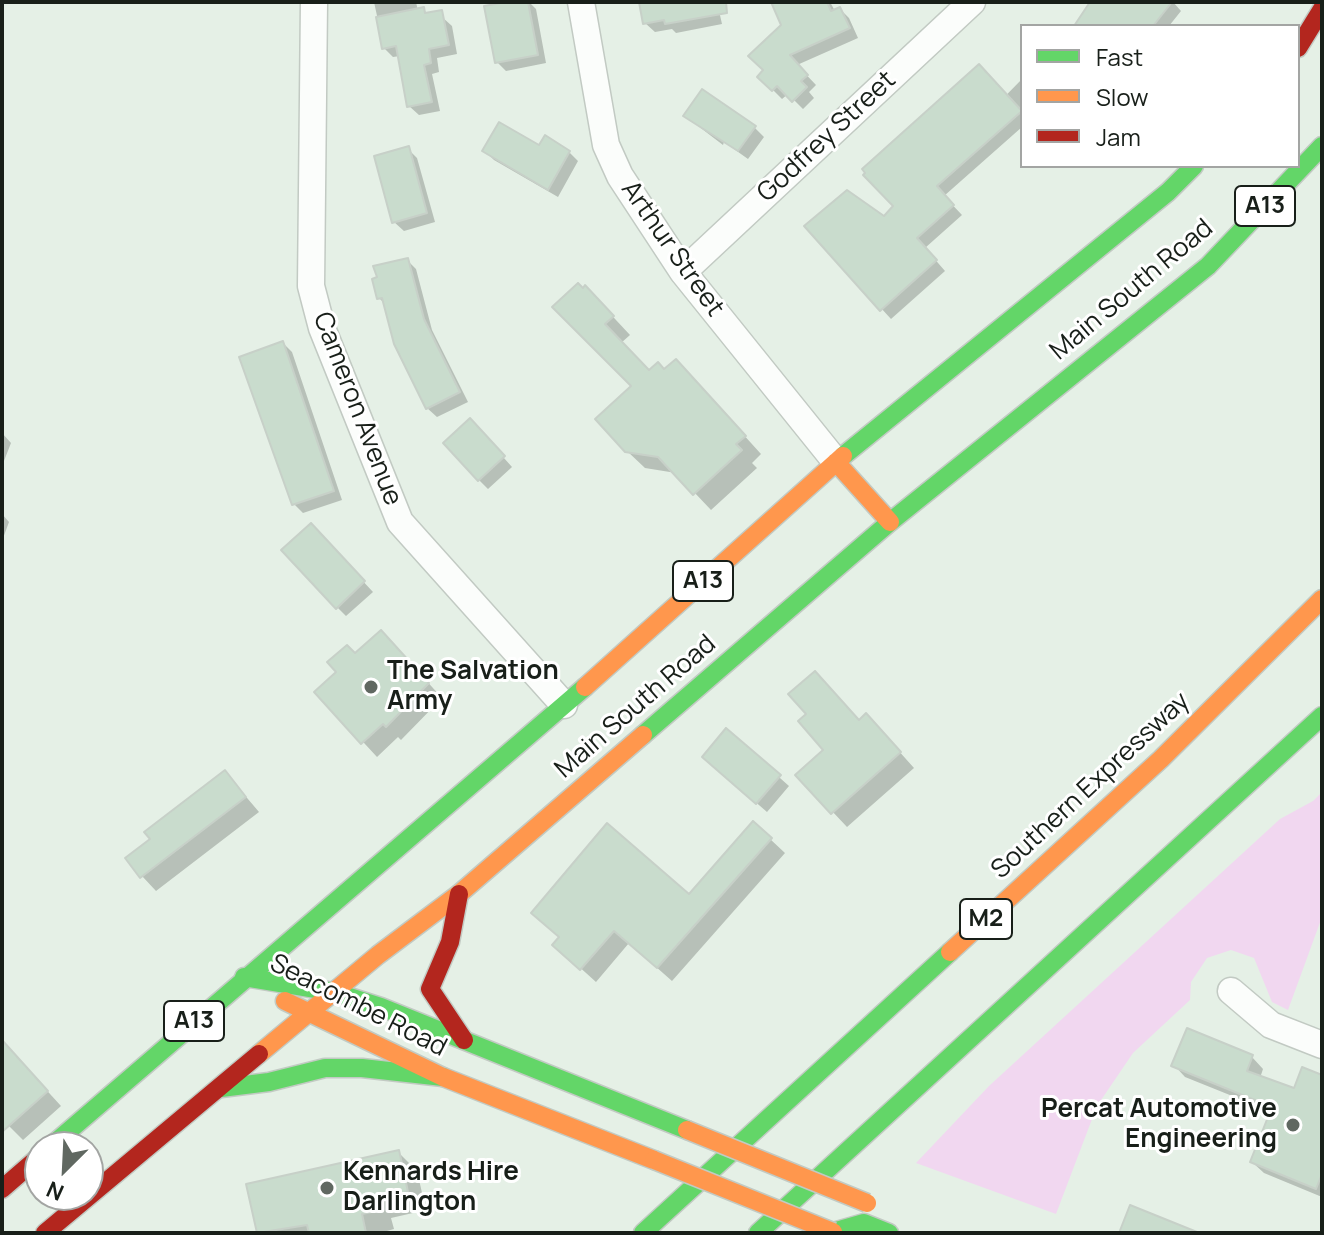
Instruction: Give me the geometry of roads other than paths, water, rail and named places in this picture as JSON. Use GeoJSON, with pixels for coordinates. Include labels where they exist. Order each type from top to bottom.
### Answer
{"type":"FeatureCollection","features":[{"type":"Feature","properties":{"kind":"main road"},"geometry":{"type":"LineString","coordinates":[[1300,45],[1322,9]]}},
{"type":"Feature","properties":{"kind":"main road","name":"Main South Road"},"geometry":{"type":"LineString","coordinates":[[45,1233],[334,992],[459,894],[890,522],[1208,266],[1322,146]]}},
{"type":"Feature","properties":{"kind":"main road","name":"Main South Road"},"geometry":{"type":"LineString","coordinates":[[68,1131],[564,705],[836,462],[1168,192],[1192,168]]}},
{"type":"Feature","properties":{"kind":"main road"},"geometry":{"type":"LineString","coordinates":[[836,462],[890,522]]}},
{"type":"Feature","properties":{"kind":"main road","name":"Southern Expressway"},"geometry":{"type":"LineString","coordinates":[[643,1233],[1161,759],[1322,599]]}},
{"type":"Feature","properties":{"kind":"main road"},"geometry":{"type":"LineString","coordinates":[[758,1233],[1281,757],[1322,716]]}},
{"type":"Feature","properties":{"kind":"main road"},"geometry":{"type":"LineString","coordinates":[[459,894],[450,942],[430,989],[464,1040]]}},
{"type":"Feature","properties":{"kind":"main road","name":"Seacombe Road"},"geometry":{"type":"LineString","coordinates":[[244,977],[334,992],[464,1040],[867,1203],[862,1230],[833,1232],[443,1077],[308,1014],[244,977]]}},
{"type":"Feature","properties":{"kind":"main road"},"geometry":{"type":"LineString","coordinates":[[221,1088],[269,1082],[325,1068],[362,1068],[443,1077]]}},
{"type":"Feature","properties":{"kind":"main road"},"geometry":{"type":"LineString","coordinates":[[2,1189],[24,1170]]}},
{"type":"Feature","properties":{"kind":"main road"},"geometry":{"type":"LineString","coordinates":[[862,1230],[889,1233]]}},
{"type":"Feature","properties":{"kind":"street","name":"Cameron Avenue"},"geometry":{"type":"LineString","coordinates":[[314,2],[311,286],[322,328],[400,522],[564,705]]}},
{"type":"Feature","properties":{"kind":"street","name":"Arthur Street"},"geometry":{"type":"LineString","coordinates":[[581,2],[606,145],[620,176],[683,272],[836,462]]}},
{"type":"Feature","properties":{"kind":"street","name":"Godfrey Street"},"geometry":{"type":"LineString","coordinates":[[683,272],[972,2]]}},
{"type":"Feature","properties":{"kind":"street"},"geometry":{"type":"LineString","coordinates":[[1231,991],[1271,1025],[1322,1045]]}},
{"type":"Feature","properties":{"kind":"place","name":"The Salvation Army"},"geometry":{"type":"Point","coordinates":[371,687]}},
{"type":"Feature","properties":{"kind":"place","name":"Percat Automotive Engineering"},"geometry":{"type":"Point","coordinates":[1293,1125]}},
{"type":"Feature","properties":{"kind":"place","name":"Kennards Hire Darlington"},"geometry":{"type":"Point","coordinates":[327,1188]}}]}
